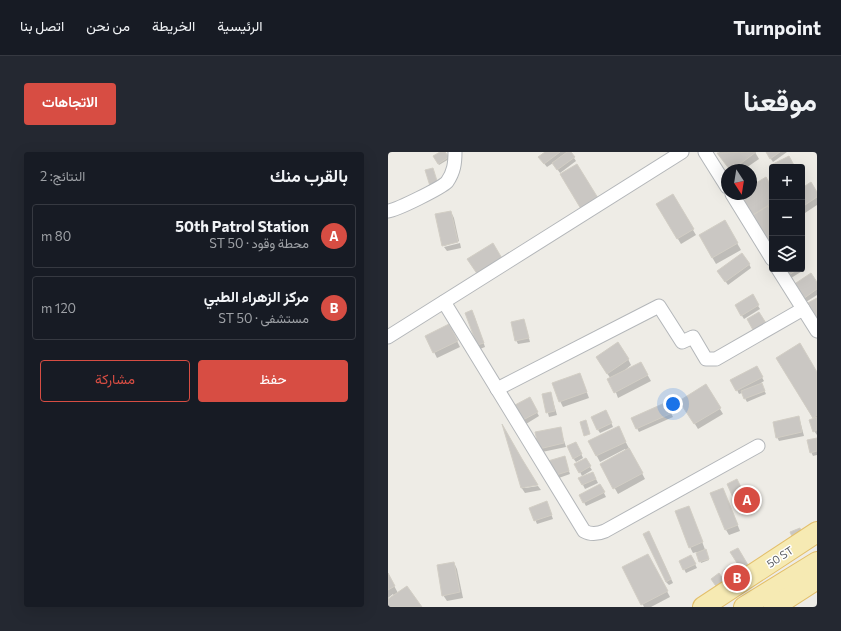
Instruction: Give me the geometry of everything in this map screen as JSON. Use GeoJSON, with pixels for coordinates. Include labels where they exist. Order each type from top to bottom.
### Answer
{"type":"FeatureCollection","features":[{"type":"Feature","properties":{"kind":"main road","name":"50 ST"},"geometry":{"type":"LineString","coordinates":[[703,607],[817,532]]}},
{"type":"Feature","properties":{"kind":"main road"},"geometry":{"type":"LineString","coordinates":[[722,607],[817,548]]}},
{"type":"Feature","properties":{"kind":"main road"},"geometry":{"type":"LineString","coordinates":[[744,607],[817,562]]}},
{"type":"Feature","properties":{"kind":"main road"},"geometry":{"type":"LineString","coordinates":[[774,607],[817,579]]}},
{"type":"Feature","properties":{"kind":"street"},"geometry":{"type":"LineString","coordinates":[[388,211],[433,191],[446,182],[454,167],[455,152]]}},
{"type":"Feature","properties":{"kind":"street"},"geometry":{"type":"LineString","coordinates":[[388,337],[682,152]]}},
{"type":"Feature","properties":{"kind":"street"},"geometry":{"type":"LineString","coordinates":[[705,152],[721,177]]}},
{"type":"Feature","properties":{"kind":"street"},"geometry":{"type":"LineString","coordinates":[[736,200],[769,254]]}},
{"type":"Feature","properties":{"kind":"street"},"geometry":{"type":"LineString","coordinates":[[780,272],[817,331]]}},
{"type":"Feature","properties":{"kind":"street"},"geometry":{"type":"LineString","coordinates":[[444,302],[584,531],[589,534],[599,534],[605,531],[758,446]]}},
{"type":"Feature","properties":{"kind":"street"},"geometry":{"type":"LineString","coordinates":[[498,389],[658,306],[682,342],[692,337],[706,359],[716,359],[803,309]]}},
{"type":"Feature","properties":{"kind":"building"},"geometry":{"type":"Polygon","coordinates":[[[440,152],[445,152],[449,157],[438,164],[433,156],[440,152]]]}},
{"type":"Feature","properties":{"kind":"building"},"geometry":{"type":"Polygon","coordinates":[[[545,152],[560,152],[544,164],[538,157],[545,152]]]}},
{"type":"Feature","properties":{"kind":"building"},"geometry":{"type":"Polygon","coordinates":[[[567,152],[571,152],[575,157],[557,170],[552,163],[567,152]]]}},
{"type":"Feature","properties":{"kind":"building"},"geometry":{"type":"Polygon","coordinates":[[[756,152],[740,164],[725,164],[717,153],[756,152]]]}},
{"type":"Feature","properties":{"kind":"building"},"geometry":{"type":"Polygon","coordinates":[[[766,152],[780,152],[770,159],[766,152]]]}},
{"type":"Feature","properties":{"kind":"building"},"geometry":{"type":"Polygon","coordinates":[[[789,156],[793,164],[773,164],[789,156]]]}},
{"type":"Feature","properties":{"kind":"building"},"geometry":{"type":"Polygon","coordinates":[[[577,164],[598,198],[581,209],[560,174],[577,164]]]}},
{"type":"Feature","properties":{"kind":"building"},"geometry":{"type":"Polygon","coordinates":[[[433,168],[438,184],[430,186],[425,170],[433,168]]]}},
{"type":"Feature","properties":{"kind":"building"},"geometry":{"type":"Polygon","coordinates":[[[766,177],[769,182],[769,205],[751,216],[742,200],[757,200],[757,182],[766,177]]]}},
{"type":"Feature","properties":{"kind":"building"},"geometry":{"type":"Polygon","coordinates":[[[811,182],[817,192],[817,197],[805,205],[805,200],[805,186],[811,182]]]}},
{"type":"Feature","properties":{"kind":"building"},"geometry":{"type":"Polygon","coordinates":[[[673,194],[694,229],[677,239],[656,204],[673,194]]]}},
{"type":"Feature","properties":{"kind":"building"},"geometry":{"type":"Polygon","coordinates":[[[768,206],[769,208],[769,246],[750,217],[768,206]]]}},
{"type":"Feature","properties":{"kind":"building"},"geometry":{"type":"Polygon","coordinates":[[[451,211],[458,242],[442,246],[435,214],[451,211]]]}},
{"type":"Feature","properties":{"kind":"building"},"geometry":{"type":"Polygon","coordinates":[[[725,220],[738,243],[712,258],[699,235],[725,220]]]}},
{"type":"Feature","properties":{"kind":"building"},"geometry":{"type":"Polygon","coordinates":[[[493,243],[503,260],[478,275],[467,259],[493,243]]]}},
{"type":"Feature","properties":{"kind":"building"},"geometry":{"type":"Polygon","coordinates":[[[742,253],[750,264],[725,282],[717,271],[742,253]]]}},
{"type":"Feature","properties":{"kind":"building"},"geometry":{"type":"Polygon","coordinates":[[[811,273],[817,282],[817,289],[803,299],[793,285],[811,273]]]}},
{"type":"Feature","properties":{"kind":"building"},"geometry":{"type":"Polygon","coordinates":[[[753,294],[759,305],[741,316],[735,305],[753,294]]]}},
{"type":"Feature","properties":{"kind":"building"},"geometry":{"type":"Polygon","coordinates":[[[817,298],[817,320],[804,305],[817,298]]]}},
{"type":"Feature","properties":{"kind":"building"},"geometry":{"type":"Polygon","coordinates":[[[472,310],[484,343],[477,345],[465,313],[472,310]]]}},
{"type":"Feature","properties":{"kind":"building"},"geometry":{"type":"Polygon","coordinates":[[[759,312],[766,323],[753,330],[747,319],[759,312]]]}},
{"type":"Feature","properties":{"kind":"building"},"geometry":{"type":"Polygon","coordinates":[[[524,319],[529,338],[515,341],[511,322],[524,319]]]}},
{"type":"Feature","properties":{"kind":"building"},"geometry":{"type":"Polygon","coordinates":[[[449,324],[458,341],[433,353],[425,336],[449,324]]]}},
{"type":"Feature","properties":{"kind":"building"},"geometry":{"type":"Polygon","coordinates":[[[618,342],[629,359],[607,374],[596,357],[618,342]]]}},
{"type":"Feature","properties":{"kind":"building"},"geometry":{"type":"Polygon","coordinates":[[[800,343],[817,372],[817,415],[813,418],[776,358],[800,343]]]}},
{"type":"Feature","properties":{"kind":"building"},"geometry":{"type":"Polygon","coordinates":[[[641,362],[648,375],[614,393],[607,379],[641,362]]]}},
{"type":"Feature","properties":{"kind":"building"},"geometry":{"type":"Polygon","coordinates":[[[757,366],[763,377],[736,391],[730,380],[757,366]]]}},
{"type":"Feature","properties":{"kind":"building"},"geometry":{"type":"Polygon","coordinates":[[[580,373],[587,392],[559,402],[552,383],[580,373]]]}},
{"type":"Feature","properties":{"kind":"building"},"geometry":{"type":"Polygon","coordinates":[[[762,383],[765,391],[744,399],[741,391],[762,383]]]}},
{"type":"Feature","properties":{"kind":"building"},"geometry":{"type":"Polygon","coordinates":[[[706,384],[721,408],[694,424],[679,401],[706,384]]]}},
{"type":"Feature","properties":{"kind":"building"},"geometry":{"type":"Polygon","coordinates":[[[551,392],[555,411],[546,413],[542,394],[551,392]]]}},
{"type":"Feature","properties":{"kind":"building"},"geometry":{"type":"Polygon","coordinates":[[[530,397],[538,412],[523,420],[515,405],[530,397]]]}},
{"type":"Feature","properties":{"kind":"building"},"geometry":{"type":"Polygon","coordinates":[[[667,402],[672,413],[636,429],[631,418],[667,402]]]}},
{"type":"Feature","properties":{"kind":"building"},"geometry":{"type":"Polygon","coordinates":[[[606,410],[612,423],[597,430],[591,417],[606,410]]]}},
{"type":"Feature","properties":{"kind":"building"},"geometry":{"type":"Polygon","coordinates":[[[799,416],[802,432],[776,438],[773,422],[799,416]]]}},
{"type":"Feature","properties":{"kind":"building"},"geometry":{"type":"Polygon","coordinates":[[[817,417],[817,430],[813,432],[809,420],[817,417]]]}},
{"type":"Feature","properties":{"kind":"building"},"geometry":{"type":"Polygon","coordinates":[[[586,420],[590,434],[584,436],[580,422],[586,420]]]}},
{"type":"Feature","properties":{"kind":"building"},"geometry":{"type":"Polygon","coordinates":[[[502,424],[522,459],[538,485],[521,488],[502,424]]]}},
{"type":"Feature","properties":{"kind":"building"},"geometry":{"type":"Polygon","coordinates":[[[619,426],[626,442],[596,456],[588,441],[619,426]]]}},
{"type":"Feature","properties":{"kind":"building"},"geometry":{"type":"Polygon","coordinates":[[[561,427],[564,443],[539,449],[535,432],[561,427]]]}},
{"type":"Feature","properties":{"kind":"building"},"geometry":{"type":"Polygon","coordinates":[[[817,438],[817,451],[810,453],[807,440],[817,438]]]}},
{"type":"Feature","properties":{"kind":"building"},"geometry":{"type":"Polygon","coordinates":[[[576,442],[582,454],[573,459],[567,446],[576,442]]]}},
{"type":"Feature","properties":{"kind":"building"},"geometry":{"type":"Polygon","coordinates":[[[629,448],[643,473],[613,489],[600,464],[629,448]]]}},
{"type":"Feature","properties":{"kind":"building"},"geometry":{"type":"Polygon","coordinates":[[[565,456],[569,471],[553,476],[548,461],[565,456]]]}},
{"type":"Feature","properties":{"kind":"building"},"geometry":{"type":"Polygon","coordinates":[[[586,458],[591,466],[579,473],[574,464],[586,458]]]}},
{"type":"Feature","properties":{"kind":"building"},"geometry":{"type":"Polygon","coordinates":[[[593,472],[596,479],[582,485],[578,478],[593,472]]]}},
{"type":"Feature","properties":{"kind":"building"},"geometry":{"type":"Polygon","coordinates":[[[737,479],[750,506],[739,511],[727,484],[737,479]]]}},
{"type":"Feature","properties":{"kind":"building"},"geometry":{"type":"Polygon","coordinates":[[[600,484],[605,492],[583,503],[579,495],[600,484]]]}},
{"type":"Feature","properties":{"kind":"building"},"geometry":{"type":"Polygon","coordinates":[[[723,488],[738,525],[725,530],[710,493],[723,488]]]}},
{"type":"Feature","properties":{"kind":"building"},"geometry":{"type":"Polygon","coordinates":[[[547,501],[552,515],[534,521],[529,508],[547,501]]]}},
{"type":"Feature","properties":{"kind":"building"},"geometry":{"type":"Polygon","coordinates":[[[689,506],[703,542],[689,548],[675,511],[689,506]]]}},
{"type":"Feature","properties":{"kind":"building"},"geometry":{"type":"Polygon","coordinates":[[[800,528],[804,539],[795,543],[790,532],[800,528]]]}},
{"type":"Feature","properties":{"kind":"building"},"geometry":{"type":"Polygon","coordinates":[[[649,531],[671,579],[666,582],[643,534],[649,531]]]}},
{"type":"Feature","properties":{"kind":"building"},"geometry":{"type":"Polygon","coordinates":[[[738,548],[751,570],[744,574],[730,552],[738,548]]]}},
{"type":"Feature","properties":{"kind":"building"},"geometry":{"type":"Polygon","coordinates":[[[706,549],[709,559],[699,562],[696,553],[706,549]]]}},
{"type":"Feature","properties":{"kind":"building"},"geometry":{"type":"Polygon","coordinates":[[[648,554],[668,591],[641,605],[622,567],[648,554]]]}},
{"type":"Feature","properties":{"kind":"building"},"geometry":{"type":"Polygon","coordinates":[[[691,555],[696,564],[683,570],[679,561],[691,555]]]}},
{"type":"Feature","properties":{"kind":"building"},"geometry":{"type":"Polygon","coordinates":[[[454,562],[460,592],[442,596],[437,565],[454,562]]]}},
{"type":"Feature","properties":{"kind":"building"},"geometry":{"type":"Polygon","coordinates":[[[730,565],[739,578],[733,582],[724,570],[730,565]]]}},
{"type":"Feature","properties":{"kind":"building"},"geometry":{"type":"Polygon","coordinates":[[[388,573],[395,586],[388,590],[388,573]]]}},
{"type":"Feature","properties":{"kind":"building"},"geometry":{"type":"Polygon","coordinates":[[[719,573],[728,586],[720,592],[711,579],[719,573]]]}},
{"type":"Feature","properties":{"kind":"building"},"geometry":{"type":"Polygon","coordinates":[[[407,586],[422,607],[388,607],[388,599],[407,586]]]}},
{"type":"Feature","properties":{"kind":"place","name":"50th Patrol Station"},"geometry":{"type":"Point","coordinates":[747,500]}},
{"type":"Feature","properties":{"kind":"place","name":"مركز الزهراء الطبي"},"geometry":{"type":"Point","coordinates":[737,578]}}]}
